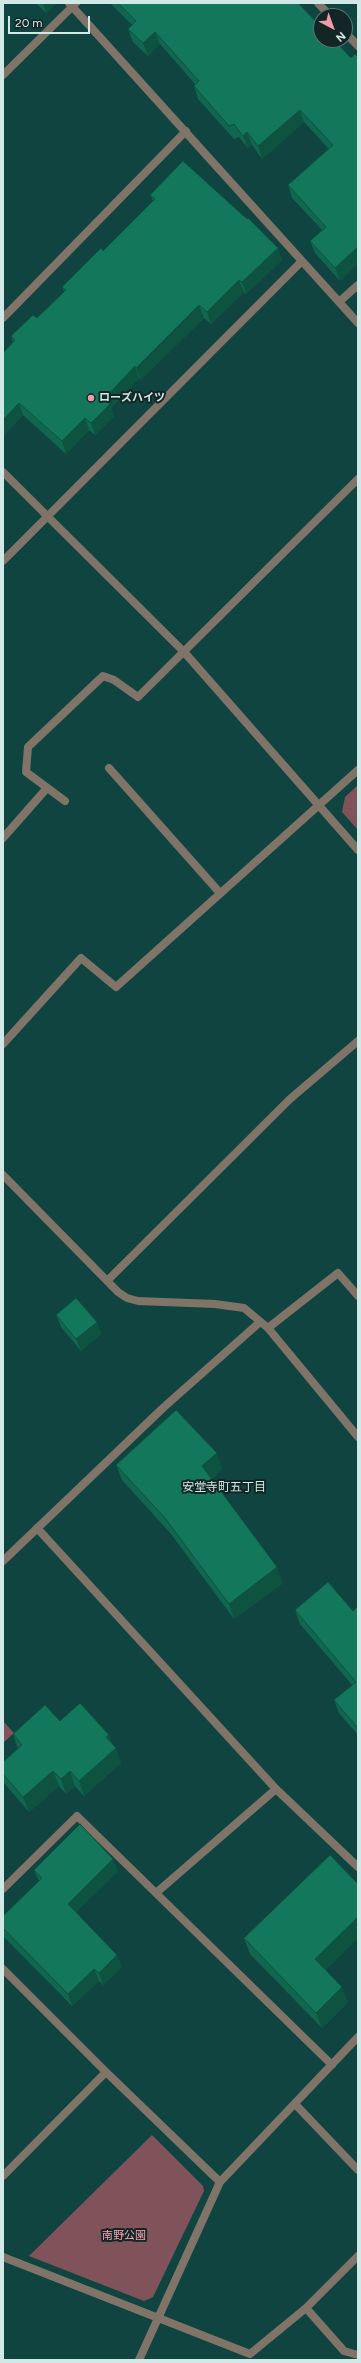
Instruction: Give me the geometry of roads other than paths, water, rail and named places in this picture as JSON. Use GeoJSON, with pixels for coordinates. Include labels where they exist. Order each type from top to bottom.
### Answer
{"type":"FeatureCollection","features":[{"type":"Feature","properties":{"kind":"street"},"geometry":{"type":"LineString","coordinates":[[3,75],[73,4],[358,323]]}},
{"type":"Feature","properties":{"kind":"street"},"geometry":{"type":"LineString","coordinates":[[3,318],[186,131]]}},
{"type":"Feature","properties":{"kind":"street"},"geometry":{"type":"LineString","coordinates":[[3,561],[302,261]]}},
{"type":"Feature","properties":{"kind":"street"},"geometry":{"type":"LineString","coordinates":[[339,302],[358,284]]}},
{"type":"Feature","properties":{"kind":"street"},"geometry":{"type":"LineString","coordinates":[[3,472],[185,654],[358,850]]}},
{"type":"Feature","properties":{"kind":"street"},"geometry":{"type":"LineString","coordinates":[[65,801],[26,772],[28,747],[103,676],[114,680],[138,697],[185,654],[358,479]]}},
{"type":"Feature","properties":{"kind":"street"},"geometry":{"type":"LineString","coordinates":[[109,768],[220,893]]}},
{"type":"Feature","properties":{"kind":"street"},"geometry":{"type":"LineString","coordinates":[[3,1044],[81,958],[116,986],[358,770]]}},
{"type":"Feature","properties":{"kind":"street"},"geometry":{"type":"LineString","coordinates":[[3,838],[47,788]]}},
{"type":"Feature","properties":{"kind":"street"},"geometry":{"type":"LineString","coordinates":[[107,1281],[290,1100],[358,1041]]}},
{"type":"Feature","properties":{"kind":"street"},"geometry":{"type":"LineString","coordinates":[[3,1175],[107,1281],[127,1298],[138,1301],[214,1304],[244,1308],[268,1328],[358,1437]]}},
{"type":"Feature","properties":{"kind":"street"},"geometry":{"type":"LineString","coordinates":[[268,1328],[338,1273],[358,1296]]}},
{"type":"Feature","properties":{"kind":"street"},"geometry":{"type":"LineString","coordinates":[[3,1561],[164,1407],[260,1322]]}},
{"type":"Feature","properties":{"kind":"street"},"geometry":{"type":"LineString","coordinates":[[38,1528],[276,1789],[358,1867]]}},
{"type":"Feature","properties":{"kind":"street"},"geometry":{"type":"LineString","coordinates":[[156,1893],[276,1789]]}},
{"type":"Feature","properties":{"kind":"street"},"geometry":{"type":"LineString","coordinates":[[3,1889],[77,1816],[332,2065]]}},
{"type":"Feature","properties":{"kind":"street"},"geometry":{"type":"LineString","coordinates":[[3,1969],[106,2072],[220,2182]]}},
{"type":"Feature","properties":{"kind":"street"},"geometry":{"type":"LineString","coordinates":[[139,2360],[220,2182],[358,2037]]}},
{"type":"Feature","properties":{"kind":"street"},"geometry":{"type":"LineString","coordinates":[[3,2176],[106,2072]]}},
{"type":"Feature","properties":{"kind":"street"},"geometry":{"type":"LineString","coordinates":[[295,2104],[358,2170]]}},
{"type":"Feature","properties":{"kind":"street"},"geometry":{"type":"LineString","coordinates":[[3,2257],[250,2354],[306,2308],[358,2256]]}},
{"type":"Feature","properties":{"kind":"street"},"geometry":{"type":"LineString","coordinates":[[306,2308],[344,2351],[358,2355]]}},
{"type":"Feature","properties":{"kind":"place","name":"ローズハイツ"},"geometry":{"type":"Point","coordinates":[91,398]}},
{"type":"Feature","properties":{"kind":"district","name":"安堂寺町五丁目"},"geometry":{"type":"Point","coordinates":[224,1487]}},
{"type":"Feature","properties":{"kind":"park label","name":"南野公園"},"geometry":{"type":"Point","coordinates":[124,2236]}}]}
